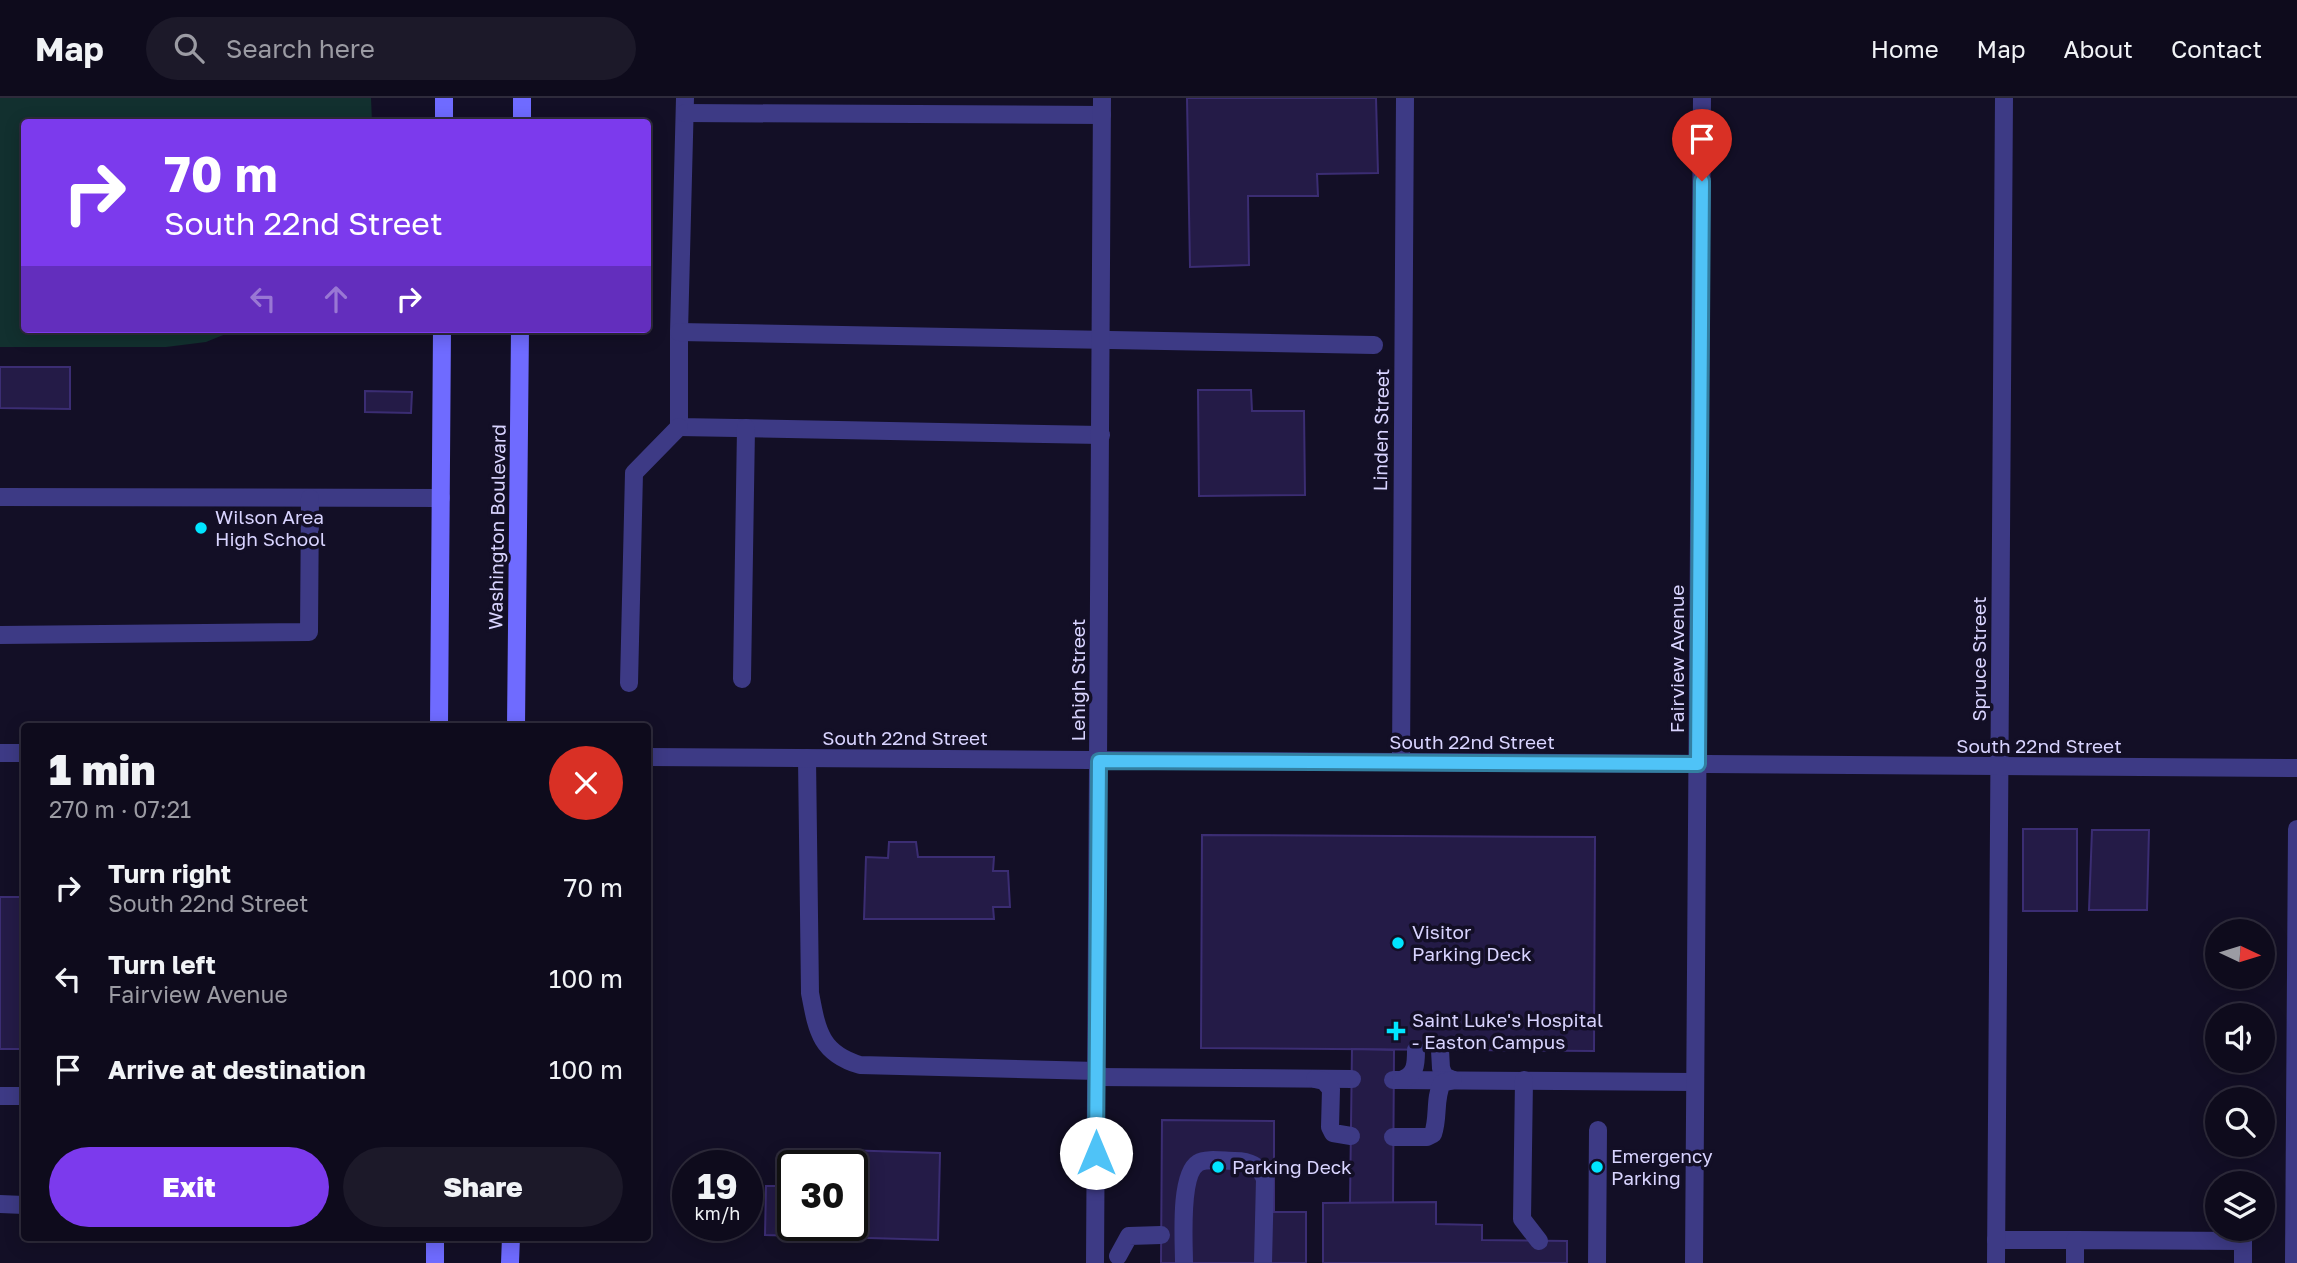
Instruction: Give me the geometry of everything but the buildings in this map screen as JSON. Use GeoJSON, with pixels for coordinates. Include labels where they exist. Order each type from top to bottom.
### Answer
{"type":"FeatureCollection","features":[{"type":"Feature","properties":{"kind":"street"},"geometry":{"type":"LineString","coordinates":[[444,98],[444,119]]}},
{"type":"Feature","properties":{"kind":"street"},"geometry":{"type":"LineString","coordinates":[[522,98],[522,119]]}},
{"type":"Feature","properties":{"kind":"street","name":"Linden Street"},"geometry":{"type":"LineString","coordinates":[[1401,762],[1405,98]]}},
{"type":"Feature","properties":{"kind":"street","name":"Fairview Avenue"},"geometry":{"type":"LineString","coordinates":[[1694,1263],[1702,98]]}},
{"type":"Feature","properties":{"kind":"street","name":"Spruce Street"},"geometry":{"type":"LineString","coordinates":[[1996,1263],[2004,98]]}},
{"type":"Feature","properties":{"kind":"street"},"geometry":{"type":"LineString","coordinates":[[629,684],[634,473],[678,427],[685,105],[1102,106]]}},
{"type":"Feature","properties":{"kind":"street","name":"Lehigh Street"},"geometry":{"type":"LineString","coordinates":[[1095,1259],[1102,106]]}},
{"type":"Feature","properties":{"kind":"street"},"geometry":{"type":"LineString","coordinates":[[679,332],[1100,342],[1374,345]]}},
{"type":"Feature","properties":{"kind":"street"},"geometry":{"type":"LineString","coordinates":[[439,723],[442,333]]}},
{"type":"Feature","properties":{"kind":"street","name":"Washington Boulevard"},"geometry":{"type":"LineString","coordinates":[[516,723],[520,333]]}},
{"type":"Feature","properties":{"kind":"street"},"geometry":{"type":"LineString","coordinates":[[678,427],[1101,435]]}},
{"type":"Feature","properties":{"kind":"street"},"geometry":{"type":"LineString","coordinates":[[743,679],[746,428]]}},
{"type":"Feature","properties":{"kind":"street"},"geometry":{"type":"LineString","coordinates":[[0,497],[441,498]]}},
{"type":"Feature","properties":{"kind":"street"},"geometry":{"type":"LineString","coordinates":[[0,635],[309,632],[310,498]]}},
{"type":"Feature","properties":{"kind":"street"},"geometry":{"type":"LineString","coordinates":[[0,753],[21,753]]}},
{"type":"Feature","properties":{"kind":"street","name":"South 22nd Street"},"geometry":{"type":"LineString","coordinates":[[651,757],[2297,768]]}},
{"type":"Feature","properties":{"kind":"street"},"geometry":{"type":"LineString","coordinates":[[807,758],[810,993],[825,1045],[842,1060],[860,1065],[1097,1074],[1352,1079]]}},
{"type":"Feature","properties":{"kind":"street"},"geometry":{"type":"LineString","coordinates":[[2294,1263],[2297,829]]}},
{"type":"Feature","properties":{"kind":"street"},"geometry":{"type":"LineString","coordinates":[[1416,1050],[1413,1072],[1409,1077],[1397,1080],[1695,1082]]}},
{"type":"Feature","properties":{"kind":"street"},"geometry":{"type":"LineString","coordinates":[[1440,1050],[1444,1076],[1453,1080]]}},
{"type":"Feature","properties":{"kind":"street"},"geometry":{"type":"LineString","coordinates":[[1312,1078],[1324,1081],[1331,1089],[1330,1127],[1333,1133],[1351,1136]]}},
{"type":"Feature","properties":{"kind":"street"},"geometry":{"type":"LineString","coordinates":[[1393,1137],[1426,1137],[1433,1134],[1437,1093],[1442,1083],[1453,1080]]}},
{"type":"Feature","properties":{"kind":"street"},"geometry":{"type":"LineString","coordinates":[[1524,1080],[1522,1219],[1539,1241]]}},
{"type":"Feature","properties":{"kind":"street"},"geometry":{"type":"LineString","coordinates":[[0,1096],[21,1096]]}},
{"type":"Feature","properties":{"kind":"street"},"geometry":{"type":"LineString","coordinates":[[1597,1263],[1598,1130]]}},
{"type":"Feature","properties":{"kind":"street"},"geometry":{"type":"LineString","coordinates":[[1184,1263],[1185,1190],[1194,1166],[1200,1161],[1243,1161],[1254,1165],[1265,1179],[1263,1263]]}},
{"type":"Feature","properties":{"kind":"street"},"geometry":{"type":"LineString","coordinates":[[0,1204],[21,1205]]}},
{"type":"Feature","properties":{"kind":"street"},"geometry":{"type":"LineString","coordinates":[[1095,1259],[1120,1260],[1129,1236],[1161,1234]]}},
{"type":"Feature","properties":{"kind":"street"},"geometry":{"type":"LineString","coordinates":[[1996,1240],[2243,1241],[2243,1263]]}},
{"type":"Feature","properties":{"kind":"street"},"geometry":{"type":"LineString","coordinates":[[2075,1240],[2075,1263]]}},
{"type":"Feature","properties":{"kind":"street"},"geometry":{"type":"LineString","coordinates":[[435,1241],[435,1263]]}},
{"type":"Feature","properties":{"kind":"street"},"geometry":{"type":"LineString","coordinates":[[510,1241],[510,1263]]}},
{"type":"Feature","properties":{"kind":"green space"},"geometry":{"type":"Polygon","coordinates":[[[0,98],[371,98],[372,119],[21,119],[21,333],[228,333],[206,342],[166,347],[0,347],[0,98]]]}},
{"type":"Feature","properties":{"kind":"place","name":"Wilson Area High School"},"geometry":{"type":"Point","coordinates":[201,528]}},
{"type":"Feature","properties":{"kind":"place","name":"Visitor Parking Deck"},"geometry":{"type":"Point","coordinates":[1398,943]}},
{"type":"Feature","properties":{"kind":"place","name":"Saint Luke's Hospital - Easton Campus"},"geometry":{"type":"Point","coordinates":[1396,1031]}},
{"type":"Feature","properties":{"kind":"place","name":"Parking Deck"},"geometry":{"type":"Point","coordinates":[1218,1167]}},
{"type":"Feature","properties":{"kind":"place","name":"Emergency Parking"},"geometry":{"type":"Point","coordinates":[1597,1167]}},
{"type":"Feature","properties":{"kind":"route"},"geometry":{"type":"LineString","coordinates":[[1096,1153],[1099,761],[1698,764],[1702,181]]}}]}
